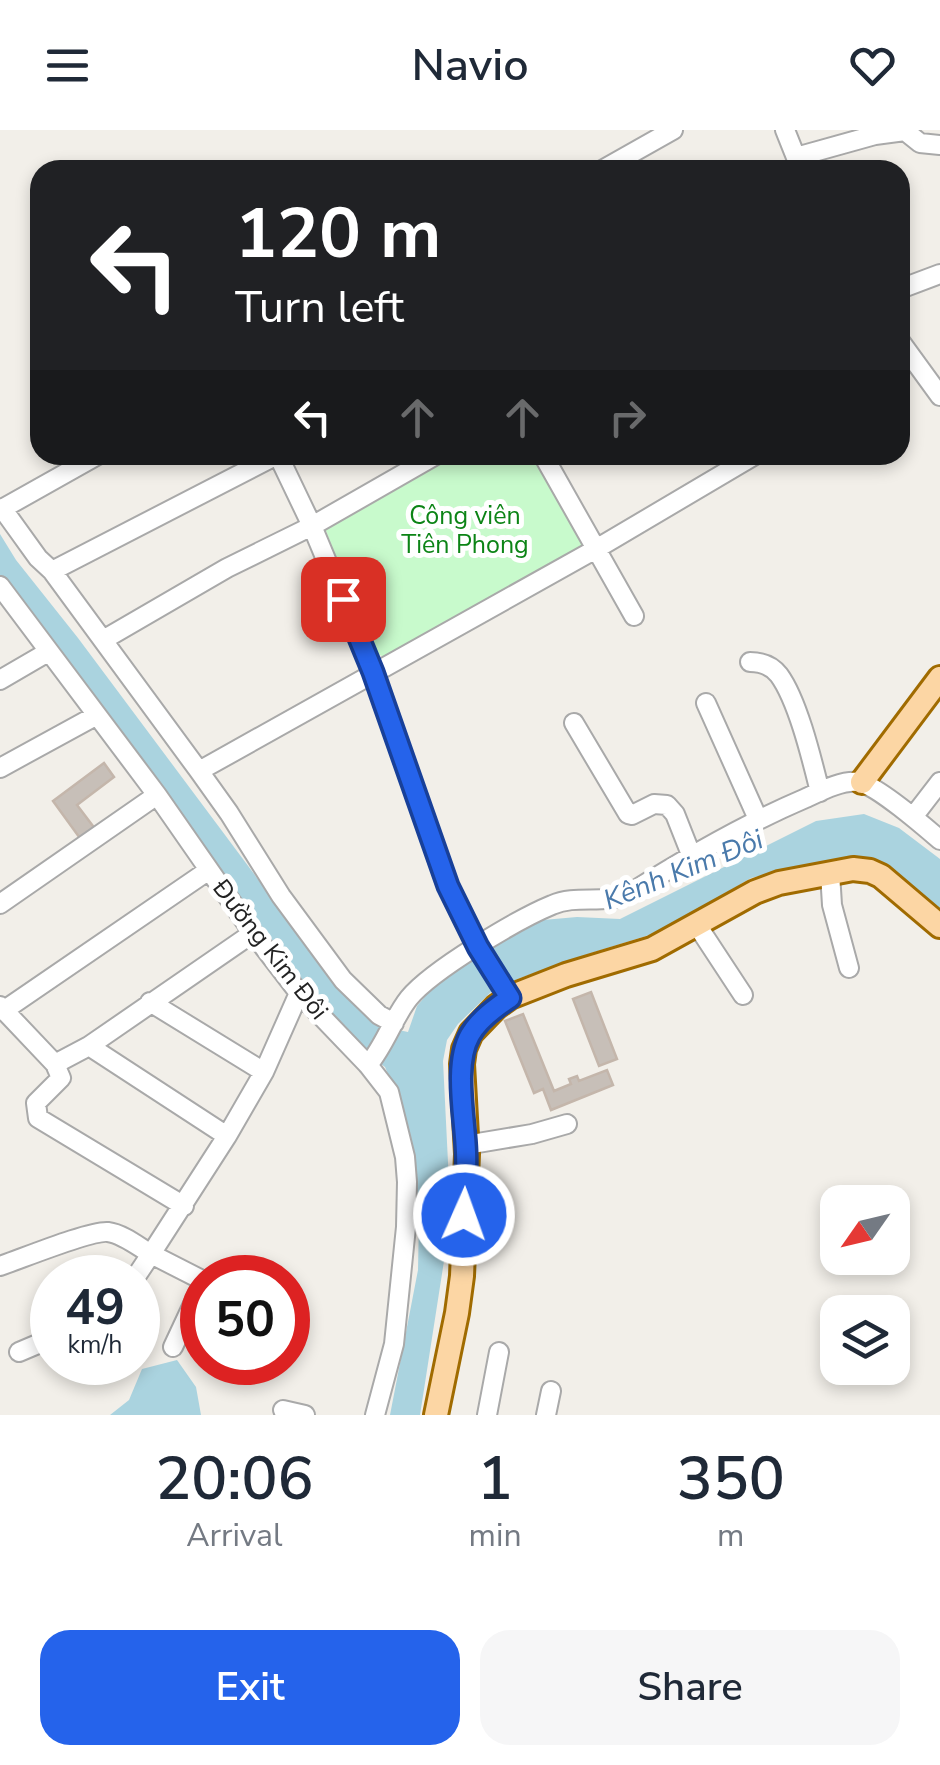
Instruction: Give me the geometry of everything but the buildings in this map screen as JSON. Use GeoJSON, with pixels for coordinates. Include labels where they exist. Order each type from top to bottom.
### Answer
{"type":"FeatureCollection","features":[{"type":"Feature","properties":{"kind":"main road"},"geometry":{"type":"LineString","coordinates":[[862,782],[936,689]]}},
{"type":"Feature","properties":{"kind":"main road"},"geometry":{"type":"LineString","coordinates":[[436,1415],[462,1276],[464,1049],[471,1032],[496,1007],[566,975],[652,949],[755,892],[830,873],[853,869],[881,876],[940,926]]}},
{"type":"Feature","properties":{"kind":"street"},"geometry":{"type":"LineString","coordinates":[[620,160],[673,130]]}},
{"type":"Feature","properties":{"kind":"street"},"geometry":{"type":"LineString","coordinates":[[786,130],[798,160]]}},
{"type":"Feature","properties":{"kind":"street"},"geometry":{"type":"LineString","coordinates":[[806,160],[874,132],[905,131],[920,143],[940,145]]}},
{"type":"Feature","properties":{"kind":"street"},"geometry":{"type":"LineString","coordinates":[[910,285],[940,274]]}},
{"type":"Feature","properties":{"kind":"street"},"geometry":{"type":"LineString","coordinates":[[910,355],[940,396]]}},
{"type":"Feature","properties":{"kind":"street"},"geometry":{"type":"LineString","coordinates":[[80,465],[1,509],[38,558],[52,570],[199,771],[281,896],[350,988],[379,1015],[394,1023]]}},
{"type":"Feature","properties":{"kind":"street"},"geometry":{"type":"LineString","coordinates":[[52,570],[258,465]]}},
{"type":"Feature","properties":{"kind":"street"},"geometry":{"type":"LineString","coordinates":[[283,465],[373,672],[448,886],[478,947],[510,998]]}},
{"type":"Feature","properties":{"kind":"street"},"geometry":{"type":"LineString","coordinates":[[103,640],[419,465]]}},
{"type":"Feature","properties":{"kind":"street"},"geometry":{"type":"LineString","coordinates":[[549,465],[634,616]]}},
{"type":"Feature","properties":{"kind":"street"},"geometry":{"type":"LineString","coordinates":[[199,771],[738,465]]}},
{"type":"Feature","properties":{"kind":"street","name":"Đường Kim Đôi"},"geometry":{"type":"LineString","coordinates":[[0,586],[298,992],[371,1062],[389,1092],[405,1157],[405,1246],[394,1344],[376,1415]]}},
{"type":"Feature","properties":{"kind":"street"},"geometry":{"type":"LineString","coordinates":[[0,680],[48,652]]}},
{"type":"Feature","properties":{"kind":"street"},"geometry":{"type":"LineString","coordinates":[[750,662],[763,664],[779,674],[806,740],[820,792]]}},
{"type":"Feature","properties":{"kind":"street"},"geometry":{"type":"LineString","coordinates":[[706,703],[758,819]]}},
{"type":"Feature","properties":{"kind":"street"},"geometry":{"type":"LineString","coordinates":[[0,768],[98,716]]}},
{"type":"Feature","properties":{"kind":"street"},"geometry":{"type":"LineString","coordinates":[[574,723],[628,814],[654,804],[667,804],[692,857]]}},
{"type":"Feature","properties":{"kind":"street"},"geometry":{"type":"LineString","coordinates":[[371,1062],[410,997],[478,947],[554,904],[615,900],[758,819],[820,792],[848,782],[862,782],[940,840]]}},
{"type":"Feature","properties":{"kind":"street"},"geometry":{"type":"LineString","coordinates":[[913,817],[940,782]]}},
{"type":"Feature","properties":{"kind":"street"},"geometry":{"type":"LineString","coordinates":[[0,904],[157,796]]}},
{"type":"Feature","properties":{"kind":"street"},"geometry":{"type":"LineString","coordinates":[[184,1206],[38,1118],[36,1103],[61,1078],[55,1064],[2,1009],[209,870]]}},
{"type":"Feature","properties":{"kind":"street"},"geometry":{"type":"LineString","coordinates":[[830,873],[832,905],[849,968]]}},
{"type":"Feature","properties":{"kind":"street"},"geometry":{"type":"LineString","coordinates":[[697,925],[742,994]]}},
{"type":"Feature","properties":{"kind":"street"},"geometry":{"type":"LineString","coordinates":[[55,1064],[88,1046],[253,933]]}},
{"type":"Feature","properties":{"kind":"street"},"geometry":{"type":"LineString","coordinates":[[152,1254],[264,1072],[298,992]]}},
{"type":"Feature","properties":{"kind":"street"},"geometry":{"type":"LineString","coordinates":[[150,1002],[264,1072]]}},
{"type":"Feature","properties":{"kind":"street"},"geometry":{"type":"LineString","coordinates":[[88,1046],[228,1136]]}},
{"type":"Feature","properties":{"kind":"street"},"geometry":{"type":"LineString","coordinates":[[466,1145],[567,1124]]}},
{"type":"Feature","properties":{"kind":"street"},"geometry":{"type":"LineString","coordinates":[[0,1266],[107,1232],[180,1270]]}},
{"type":"Feature","properties":{"kind":"street"},"geometry":{"type":"LineString","coordinates":[[173,1347],[180,1331]]}},
{"type":"Feature","properties":{"kind":"street"},"geometry":{"type":"LineString","coordinates":[[19,1352],[30,1347]]}},
{"type":"Feature","properties":{"kind":"street"},"geometry":{"type":"LineString","coordinates":[[487,1415],[499,1352]]}},
{"type":"Feature","properties":{"kind":"street"},"geometry":{"type":"LineString","coordinates":[[546,1415],[551,1391]]}},
{"type":"Feature","properties":{"kind":"street"},"geometry":{"type":"LineString","coordinates":[[283,1410],[305,1415]]}},
{"type":"Feature","properties":{"kind":"green space","name":"Công viên Tiên Phong"},"geometry":{"type":"Polygon","coordinates":[[[428,465],[542,465],[585,545],[384,657],[371,646],[324,526],[428,465]]]}},
{"type":"Feature","properties":{"kind":"water"},"geometry":{"type":"Polygon","coordinates":[[[0,534],[319,961],[384,1027],[408,1032],[417,1006],[440,979],[543,920],[620,919],[816,821],[864,814],[899,828],[940,859],[940,914],[880,865],[863,858],[787,869],[751,878],[659,932],[492,991],[447,1040],[443,1061],[450,1203],[444,1261],[420,1415],[390,1415],[418,1270],[419,1219],[416,1177],[401,1105],[385,1067],[362,1050],[308,990],[0,578],[0,534]]]}},
{"type":"Feature","properties":{"kind":"water"},"geometry":{"type":"Polygon","coordinates":[[[177,1360],[180,1385],[196,1387],[201,1415],[110,1415],[129,1400],[135,1385],[160,1385],[160,1364],[177,1360]]]}},
{"type":"Feature","properties":{"kind":"route"},"geometry":{"type":"LineString","coordinates":[[343,599],[373,672],[448,886],[478,947],[510,998],[471,1032],[464,1049],[464,1215]]}},
{"type":"Feature","properties":{"kind":"water label","name":"Kênh Kim Đôi"},"geometry":{"type":"Point","coordinates":[683,869]}}]}
